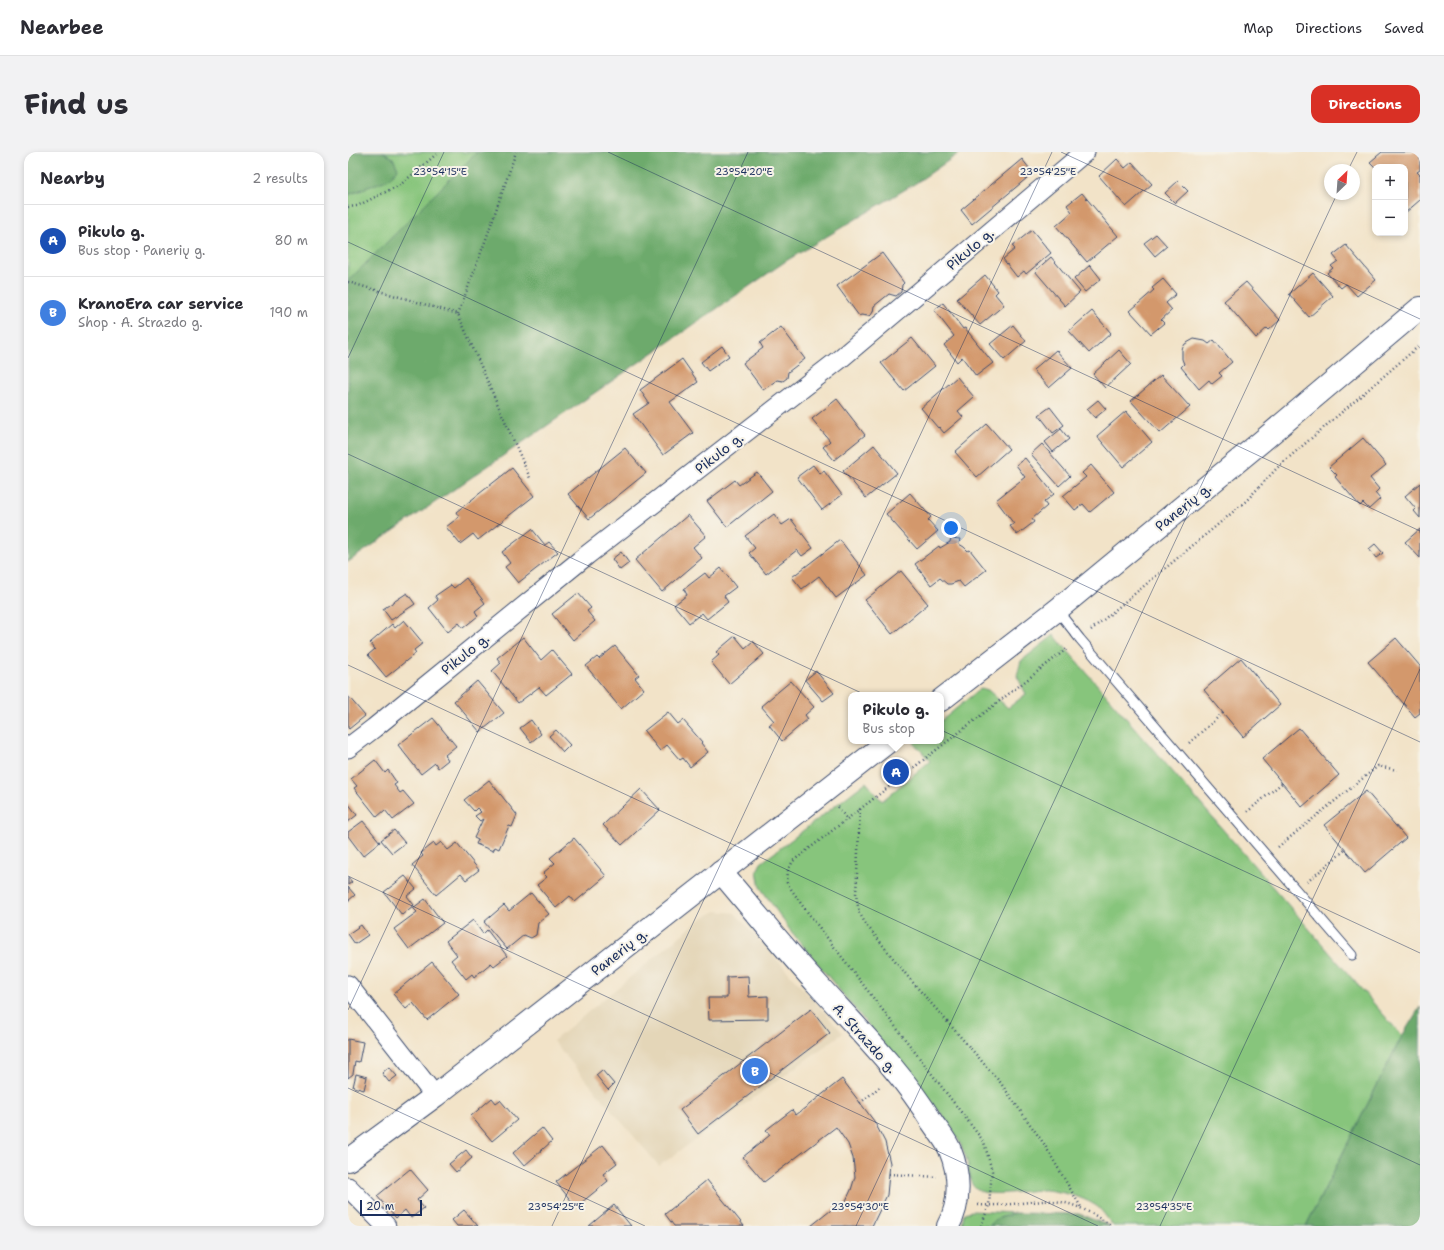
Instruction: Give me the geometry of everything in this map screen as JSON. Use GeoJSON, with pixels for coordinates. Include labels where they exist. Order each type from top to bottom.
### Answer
{"type":"FeatureCollection","features":[{"type":"Feature","properties":{"kind":"main road","name":"Panerių g."},"geometry":{"type":"LineString","coordinates":[[944,698],[1057,610],[1261,442],[1420,308]]}},
{"type":"Feature","properties":{"kind":"main road","name":"Panerių g."},"geometry":{"type":"LineString","coordinates":[[348,1160],[435,1096],[885,744]]}},
{"type":"Feature","properties":{"kind":"main road","name":"A. Strazdo g."},"geometry":{"type":"LineString","coordinates":[[721,872],[818,985],[870,1041],[897,1073],[927,1113],[950,1149],[957,1178],[957,1203],[954,1215],[948,1226]]}},
{"type":"Feature","properties":{"kind":"street","name":"Pikulo g."},"geometry":{"type":"LineString","coordinates":[[348,748],[587,555],[840,359],[1085,152]]}},
{"type":"Feature","properties":{"kind":"street"},"geometry":{"type":"LineString","coordinates":[[348,985],[435,1096]]}},
{"type":"Feature","properties":{"kind":"street"},"geometry":{"type":"LineString","coordinates":[[348,1187],[386,1226]]}},
{"type":"Feature","properties":{"kind":"lane"},"geometry":{"type":"LineString","coordinates":[[1057,610],[1177,753],[1352,956]]}},
{"type":"Feature","properties":{"kind":"path"},"geometry":{"type":"LineString","coordinates":[[348,207],[357,206],[400,185],[439,152]]}},
{"type":"Feature","properties":{"kind":"path"},"geometry":{"type":"LineString","coordinates":[[516,152],[458,314],[530,478]]}},
{"type":"Feature","properties":{"kind":"path"},"geometry":{"type":"LineString","coordinates":[[348,282],[458,314]]}},
{"type":"Feature","properties":{"kind":"path"},"geometry":{"type":"LineString","coordinates":[[981,1226],[989,1205],[992,1171],[984,1142],[787,884],[788,870],[793,862],[1080,639],[1245,502],[1279,466],[1420,345]]}},
{"type":"Feature","properties":{"kind":"path"},"geometry":{"type":"LineString","coordinates":[[1177,753],[1223,713]]}},
{"type":"Feature","properties":{"kind":"path"},"geometry":{"type":"LineString","coordinates":[[1267,856],[1378,766],[1397,770]]}},
{"type":"Feature","properties":{"kind":"path"},"geometry":{"type":"LineString","coordinates":[[1236,821],[1282,783]]}},
{"type":"Feature","properties":{"kind":"path"},"geometry":{"type":"LineString","coordinates":[[860,809],[856,894],[859,912],[865,923],[909,978],[1000,1082],[1044,1144],[1082,1209]]}},
{"type":"Feature","properties":{"kind":"path"},"geometry":{"type":"LineString","coordinates":[[1296,891],[1345,850]]}},
{"type":"Feature","properties":{"kind":"path"},"geometry":{"type":"LineString","coordinates":[[860,1103],[897,1073]]}},
{"type":"Feature","properties":{"kind":"path"},"geometry":{"type":"LineString","coordinates":[[888,1174],[957,1178]]}},
{"type":"Feature","properties":{"kind":"path"},"geometry":{"type":"LineString","coordinates":[[957,1203],[989,1205],[1051,1200],[1082,1209],[1112,1226]]}},
{"type":"Feature","properties":{"kind":"shaded area"},"geometry":{"type":"Polygon","coordinates":[[[717,911],[735,913],[843,1033],[659,1166],[553,1041],[702,918],[717,911]]]}},
{"type":"Feature","properties":{"kind":"green space"},"geometry":{"type":"Polygon","coordinates":[[[348,152],[383,152],[393,158],[398,169],[389,179],[348,195],[348,152]]]}},
{"type":"Feature","properties":{"kind":"green space"},"geometry":{"type":"Polygon","coordinates":[[[383,152],[477,152],[348,281],[348,195],[365,189],[393,158],[383,152]]]}},
{"type":"Feature","properties":{"kind":"green space"},"geometry":{"type":"Polygon","coordinates":[[[477,152],[961,152],[916,183],[786,261],[348,562],[348,281],[477,152]]]}},
{"type":"Feature","properties":{"kind":"green space"},"geometry":{"type":"Polygon","coordinates":[[[1054,635],[1402,1036],[1306,1226],[1113,1226],[1098,1207],[1083,1199],[1071,1195],[1046,1190],[1008,1193],[987,1193],[979,1191],[972,1184],[967,1161],[948,1122],[790,930],[760,887],[757,871],[761,863],[866,782],[882,801],[930,761],[915,744],[944,744],[944,719],[981,688],[988,690],[1008,708],[1026,694],[1017,676],[1021,661],[1054,635]]]}},
{"type":"Feature","properties":{"kind":"green space"},"geometry":{"type":"Polygon","coordinates":[[[1420,1007],[1420,1226],[1306,1226],[1402,1036],[1420,1007]]]}},
{"type":"Feature","properties":{"kind":"green space"},"geometry":{"type":"Polygon","coordinates":[[[972,1211],[1014,1213],[994,1220],[990,1226],[962,1226],[964,1213],[972,1211]]]}},
{"type":"Feature","properties":{"kind":"green space"},"geometry":{"type":"Polygon","coordinates":[[[1014,1213],[1079,1214],[1110,1226],[990,1226],[994,1220],[1014,1213]]]}},
{"type":"Feature","properties":{"kind":"building"},"geometry":{"type":"Polygon","coordinates":[[[1382,152],[1417,152],[1420,155],[1420,170],[1417,172],[1420,175],[1420,200],[1408,210],[1408,164],[1372,164],[1370,162],[1382,152]]]}},
{"type":"Feature","properties":{"kind":"building"},"geometry":{"type":"Polygon","coordinates":[[[1022,159],[1033,173],[972,224],[961,210],[1022,159]]]}},
{"type":"Feature","properties":{"kind":"building"},"geometry":{"type":"Polygon","coordinates":[[[1117,159],[1125,168],[1132,162],[1152,184],[1126,207],[1099,176],[1117,159]]]}},
{"type":"Feature","properties":{"kind":"building"},"geometry":{"type":"Polygon","coordinates":[[[1178,181],[1188,191],[1175,203],[1165,193],[1178,181]]]}},
{"type":"Feature","properties":{"kind":"building"},"geometry":{"type":"Polygon","coordinates":[[[1082,193],[1118,236],[1087,262],[1056,226],[1072,212],[1067,205],[1082,193]]]}},
{"type":"Feature","properties":{"kind":"building"},"geometry":{"type":"Polygon","coordinates":[[[1032,230],[1051,253],[1026,274],[1024,271],[1017,277],[1003,259],[1015,249],[1012,246],[1032,230]]]}},
{"type":"Feature","properties":{"kind":"building"},"geometry":{"type":"Polygon","coordinates":[[[1156,234],[1167,246],[1155,256],[1144,243],[1156,234]]]}},
{"type":"Feature","properties":{"kind":"building"},"geometry":{"type":"Polygon","coordinates":[[[1346,245],[1376,280],[1357,296],[1346,284],[1341,288],[1327,273],[1333,268],[1331,266],[1338,261],[1333,255],[1346,245]]]}},
{"type":"Feature","properties":{"kind":"building"},"geometry":{"type":"Polygon","coordinates":[[[882,253],[904,283],[902,285],[901,292],[896,296],[889,294],[874,306],[871,315],[859,316],[837,286],[882,253]]]}},
{"type":"Feature","properties":{"kind":"building"},"geometry":{"type":"Polygon","coordinates":[[[1051,257],[1080,292],[1065,306],[1035,271],[1051,257]]]}},
{"type":"Feature","properties":{"kind":"building"},"geometry":{"type":"Polygon","coordinates":[[[1090,265],[1101,279],[1085,292],[1074,279],[1090,265]]]}},
{"type":"Feature","properties":{"kind":"building"},"geometry":{"type":"Polygon","coordinates":[[[1313,273],[1333,296],[1309,317],[1289,294],[1313,273]]]}},
{"type":"Feature","properties":{"kind":"building"},"geometry":{"type":"Polygon","coordinates":[[[985,275],[998,291],[995,294],[1004,305],[980,325],[957,299],[985,275]]]}},
{"type":"Feature","properties":{"kind":"building"},"geometry":{"type":"Polygon","coordinates":[[[1163,279],[1176,294],[1166,303],[1172,310],[1161,320],[1164,323],[1151,334],[1130,311],[1154,290],[1152,288],[1163,279]]]}},
{"type":"Feature","properties":{"kind":"building"},"geometry":{"type":"Polygon","coordinates":[[[1246,282],[1280,320],[1269,330],[1267,328],[1256,338],[1224,301],[1246,282]]]}},
{"type":"Feature","properties":{"kind":"building"},"geometry":{"type":"Polygon","coordinates":[[[943,303],[963,329],[965,328],[993,363],[976,376],[962,357],[957,362],[944,345],[954,336],[934,310],[943,303]]]}},
{"type":"Feature","properties":{"kind":"building"},"geometry":{"type":"Polygon","coordinates":[[[1092,311],[1111,333],[1089,353],[1069,331],[1092,311]]]}},
{"type":"Feature","properties":{"kind":"building"},"geometry":{"type":"Polygon","coordinates":[[[1013,325],[1026,341],[1004,360],[990,344],[1013,325]]]}},
{"type":"Feature","properties":{"kind":"building"},"geometry":{"type":"Polygon","coordinates":[[[781,327],[805,359],[788,372],[787,378],[783,381],[777,380],[763,390],[743,363],[763,348],[760,343],[781,327]]]}},
{"type":"Feature","properties":{"kind":"building"},"geometry":{"type":"Polygon","coordinates":[[[912,338],[935,366],[904,391],[881,363],[912,338]]]}},
{"type":"Feature","properties":{"kind":"building"},"geometry":{"type":"Polygon","coordinates":[[[1194,339],[1205,341],[1209,344],[1214,340],[1232,362],[1219,373],[1222,376],[1212,384],[1209,380],[1199,389],[1181,367],[1184,364],[1182,359],[1182,349],[1185,344],[1194,339]]]}},
{"type":"Feature","properties":{"kind":"building"},"geometry":{"type":"Polygon","coordinates":[[[722,346],[729,356],[708,371],[701,362],[722,346]]]}},
{"type":"Feature","properties":{"kind":"building"},"geometry":{"type":"Polygon","coordinates":[[[1056,350],[1072,368],[1049,388],[1033,370],[1056,350]]]}},
{"type":"Feature","properties":{"kind":"building"},"geometry":{"type":"Polygon","coordinates":[[[1119,350],[1131,364],[1105,388],[1093,374],[1119,350]]]}},
{"type":"Feature","properties":{"kind":"building"},"geometry":{"type":"Polygon","coordinates":[[[682,359],[698,382],[670,402],[693,433],[663,455],[633,414],[649,403],[640,390],[682,359]]]}},
{"type":"Feature","properties":{"kind":"building"},"geometry":{"type":"Polygon","coordinates":[[[1161,375],[1190,407],[1160,433],[1131,401],[1161,375]]]}},
{"type":"Feature","properties":{"kind":"building"},"geometry":{"type":"Polygon","coordinates":[[[957,377],[974,397],[958,411],[963,417],[944,433],[921,408],[957,377]]]}},
{"type":"Feature","properties":{"kind":"building"},"geometry":{"type":"Polygon","coordinates":[[[837,399],[865,435],[834,460],[823,447],[830,441],[812,419],[837,399]]]}},
{"type":"Feature","properties":{"kind":"building"},"geometry":{"type":"Polygon","coordinates":[[[1098,400],[1106,409],[1095,418],[1087,409],[1098,400]]]}},
{"type":"Feature","properties":{"kind":"building"},"geometry":{"type":"Polygon","coordinates":[[[1050,407],[1064,425],[1053,433],[1039,415],[1050,407]]]}},
{"type":"Feature","properties":{"kind":"building"},"geometry":{"type":"Polygon","coordinates":[[[1126,411],[1152,442],[1123,467],[1097,436],[1126,411]]]}},
{"type":"Feature","properties":{"kind":"building"},"geometry":{"type":"Polygon","coordinates":[[[987,424],[1009,449],[977,477],[955,452],[987,424]]]}},
{"type":"Feature","properties":{"kind":"building"},"geometry":{"type":"Polygon","coordinates":[[[1061,429],[1069,439],[1053,452],[1045,442],[1061,429]]]}},
{"type":"Feature","properties":{"kind":"building"},"geometry":{"type":"Polygon","coordinates":[[[1363,438],[1386,465],[1370,478],[1379,489],[1375,493],[1380,499],[1369,509],[1363,503],[1360,506],[1335,477],[1337,475],[1329,467],[1363,438]]]}},
{"type":"Feature","properties":{"kind":"building"},"geometry":{"type":"Polygon","coordinates":[[[1042,444],[1070,476],[1059,486],[1031,454],[1042,444]]]}},
{"type":"Feature","properties":{"kind":"building"},"geometry":{"type":"Polygon","coordinates":[[[874,445],[897,473],[866,498],[843,471],[874,445]]]}},
{"type":"Feature","properties":{"kind":"building"},"geometry":{"type":"Polygon","coordinates":[[[625,448],[646,473],[589,519],[568,494],[625,448]]]}},
{"type":"Feature","properties":{"kind":"building"},"geometry":{"type":"Polygon","coordinates":[[[1025,458],[1054,494],[1044,502],[1047,506],[1032,519],[1034,522],[1017,535],[1010,526],[1014,524],[996,500],[1025,477],[1016,465],[1025,458]]]}},
{"type":"Feature","properties":{"kind":"building"},"geometry":{"type":"Polygon","coordinates":[[[813,465],[820,474],[824,471],[842,495],[822,510],[797,477],[813,465]]]}},
{"type":"Feature","properties":{"kind":"building"},"geometry":{"type":"Polygon","coordinates":[[[1091,465],[1114,492],[1090,512],[1083,504],[1075,510],[1063,496],[1086,477],[1082,473],[1091,465]]]}},
{"type":"Feature","properties":{"kind":"building"},"geometry":{"type":"Polygon","coordinates":[[[512,468],[534,496],[478,540],[473,534],[460,544],[446,527],[459,517],[456,512],[512,468]]]}},
{"type":"Feature","properties":{"kind":"building"},"geometry":{"type":"Polygon","coordinates":[[[757,472],[772,491],[727,527],[707,501],[735,480],[739,485],[757,472]]]}},
{"type":"Feature","properties":{"kind":"building"},"geometry":{"type":"Polygon","coordinates":[[[1420,483],[1420,518],[1414,511],[1416,509],[1405,496],[1420,483]]]}},
{"type":"Feature","properties":{"kind":"building"},"geometry":{"type":"Polygon","coordinates":[[[910,493],[931,517],[928,520],[938,531],[917,549],[886,514],[910,493]]]}},
{"type":"Feature","properties":{"kind":"building"},"geometry":{"type":"Polygon","coordinates":[[[774,514],[782,525],[791,519],[813,548],[802,556],[797,550],[766,574],[749,553],[755,548],[745,536],[774,514]]]}},
{"type":"Feature","properties":{"kind":"building"},"geometry":{"type":"Polygon","coordinates":[[[688,515],[706,536],[693,547],[702,558],[662,592],[635,560],[688,515]]]}},
{"type":"Feature","properties":{"kind":"building"},"geometry":{"type":"Polygon","coordinates":[[[532,529],[545,545],[549,542],[558,552],[518,583],[505,567],[510,563],[502,552],[532,529]]]}},
{"type":"Feature","properties":{"kind":"building"},"geometry":{"type":"Polygon","coordinates":[[[1420,529],[1420,558],[1405,542],[1420,529]]]}},
{"type":"Feature","properties":{"kind":"building"},"geometry":{"type":"Polygon","coordinates":[[[951,538],[960,539],[959,544],[968,551],[970,550],[986,570],[964,587],[959,581],[947,584],[940,578],[931,585],[915,564],[939,546],[940,548],[950,542],[951,538]]]}},
{"type":"Feature","properties":{"kind":"building"},"geometry":{"type":"Polygon","coordinates":[[[840,540],[867,575],[836,598],[819,576],[802,589],[792,577],[840,540]]]}},
{"type":"Feature","properties":{"kind":"building"},"geometry":{"type":"Polygon","coordinates":[[[1375,544],[1383,553],[1376,558],[1369,549],[1375,544]]]}},
{"type":"Feature","properties":{"kind":"building"},"geometry":{"type":"Polygon","coordinates":[[[621,552],[629,563],[620,570],[612,559],[621,552]]]}},
{"type":"Feature","properties":{"kind":"building"},"geometry":{"type":"Polygon","coordinates":[[[721,568],[736,587],[724,596],[728,602],[707,619],[702,613],[689,623],[674,605],[687,595],[684,589],[705,573],[709,578],[721,568]]]}},
{"type":"Feature","properties":{"kind":"building"},"geometry":{"type":"Polygon","coordinates":[[[901,571],[928,604],[892,634],[865,600],[901,571]]]}},
{"type":"Feature","properties":{"kind":"building"},"geometry":{"type":"Polygon","coordinates":[[[466,578],[485,603],[475,611],[478,616],[463,628],[459,623],[448,632],[429,608],[438,600],[435,596],[451,585],[454,588],[466,578]]]}},
{"type":"Feature","properties":{"kind":"building"},"geometry":{"type":"Polygon","coordinates":[[[407,593],[415,604],[391,620],[383,609],[407,593]]]}},
{"type":"Feature","properties":{"kind":"building"},"geometry":{"type":"Polygon","coordinates":[[[578,593],[591,608],[587,611],[595,621],[573,640],[552,614],[578,593]]]}},
{"type":"Feature","properties":{"kind":"building"},"geometry":{"type":"Polygon","coordinates":[[[404,620],[423,643],[414,650],[416,653],[386,677],[368,655],[375,649],[370,643],[392,624],[395,628],[404,620]]]}},
{"type":"Feature","properties":{"kind":"building"},"geometry":{"type":"Polygon","coordinates":[[[735,636],[745,648],[753,641],[764,654],[729,684],[711,662],[719,655],[716,652],[735,636]]]}},
{"type":"Feature","properties":{"kind":"building"},"geometry":{"type":"Polygon","coordinates":[[[523,637],[541,660],[552,650],[572,674],[546,695],[539,687],[518,703],[492,671],[501,663],[497,658],[523,637]]]}},
{"type":"Feature","properties":{"kind":"building"},"geometry":{"type":"Polygon","coordinates":[[[1396,638],[1420,666],[1420,713],[1415,717],[1368,662],[1396,638]]]}},
{"type":"Feature","properties":{"kind":"building"},"geometry":{"type":"Polygon","coordinates":[[[615,646],[639,675],[635,678],[644,689],[621,709],[586,666],[597,657],[599,659],[615,646]]]}},
{"type":"Feature","properties":{"kind":"building"},"geometry":{"type":"Polygon","coordinates":[[[1241,658],[1280,705],[1243,737],[1204,690],[1241,658]]]}},
{"type":"Feature","properties":{"kind":"building"},"geometry":{"type":"Polygon","coordinates":[[[816,671],[834,693],[823,701],[805,680],[816,671]]]}},
{"type":"Feature","properties":{"kind":"building"},"geometry":{"type":"Polygon","coordinates":[[[477,681],[504,713],[480,732],[454,701],[477,681]]]}},
{"type":"Feature","properties":{"kind":"building"},"geometry":{"type":"Polygon","coordinates":[[[791,681],[814,707],[805,715],[808,719],[782,741],[769,725],[774,721],[761,706],[791,681]]]}},
{"type":"Feature","properties":{"kind":"building"},"geometry":{"type":"Polygon","coordinates":[[[348,696],[365,716],[349,729],[348,728],[348,696]]]}},
{"type":"Feature","properties":{"kind":"building"},"geometry":{"type":"Polygon","coordinates":[[[668,712],[678,724],[683,720],[702,742],[701,743],[708,752],[690,767],[683,758],[680,760],[667,745],[660,751],[644,731],[668,712]]]}},
{"type":"Feature","properties":{"kind":"building"},"geometry":{"type":"Polygon","coordinates":[[[433,718],[456,746],[445,755],[448,760],[438,768],[435,763],[421,774],[398,745],[433,718]]]}},
{"type":"Feature","properties":{"kind":"building"},"geometry":{"type":"Polygon","coordinates":[[[531,720],[541,734],[531,742],[520,728],[531,720]]]}},
{"type":"Feature","properties":{"kind":"building"},"geometry":{"type":"Polygon","coordinates":[[[1299,728],[1339,775],[1302,807],[1262,759],[1299,728]]]}},
{"type":"Feature","properties":{"kind":"building"},"geometry":{"type":"Polygon","coordinates":[[[556,730],[570,745],[563,752],[549,736],[556,730]]]}},
{"type":"Feature","properties":{"kind":"building"},"geometry":{"type":"Polygon","coordinates":[[[375,760],[385,773],[388,770],[397,783],[394,785],[400,793],[403,791],[414,804],[393,820],[385,810],[377,817],[354,788],[357,786],[351,779],[375,760]]]}},
{"type":"Feature","properties":{"kind":"building"},"geometry":{"type":"Polygon","coordinates":[[[489,780],[517,815],[512,827],[509,826],[499,849],[495,847],[493,851],[476,844],[478,840],[474,838],[483,819],[480,821],[475,816],[481,812],[477,808],[474,811],[464,800],[489,780]]]}},
{"type":"Feature","properties":{"kind":"building"},"geometry":{"type":"Polygon","coordinates":[[[641,789],[660,810],[622,845],[603,825],[641,789]]]}},
{"type":"Feature","properties":{"kind":"building"},"geometry":{"type":"Polygon","coordinates":[[[1366,791],[1406,838],[1365,873],[1324,825],[1366,791]]]}},
{"type":"Feature","properties":{"kind":"building"},"geometry":{"type":"Polygon","coordinates":[[[348,803],[357,815],[348,822],[348,803]]]}},
{"type":"Feature","properties":{"kind":"building"},"geometry":{"type":"Polygon","coordinates":[[[363,821],[380,842],[363,856],[348,836],[348,832],[363,821]]]}},
{"type":"Feature","properties":{"kind":"building"},"geometry":{"type":"Polygon","coordinates":[[[394,830],[405,843],[392,853],[381,840],[394,830]]]}},
{"type":"Feature","properties":{"kind":"building"},"geometry":{"type":"Polygon","coordinates":[[[574,838],[606,876],[575,902],[570,896],[556,908],[537,885],[547,877],[543,873],[555,863],[550,858],[574,838]]]}},
{"type":"Feature","properties":{"kind":"building"},"geometry":{"type":"Polygon","coordinates":[[[441,842],[448,850],[457,843],[479,870],[466,880],[461,874],[436,895],[412,865],[423,856],[421,853],[434,843],[436,846],[441,842]]]}},
{"type":"Feature","properties":{"kind":"building"},"geometry":{"type":"Polygon","coordinates":[[[405,876],[416,889],[407,896],[414,905],[402,915],[384,892],[405,876]]]}},
{"type":"Feature","properties":{"kind":"building"},"geometry":{"type":"Polygon","coordinates":[[[348,877],[352,882],[348,885],[348,877]]]}},
{"type":"Feature","properties":{"kind":"building"},"geometry":{"type":"Polygon","coordinates":[[[348,887],[355,895],[348,901],[348,887]]]}},
{"type":"Feature","properties":{"kind":"building"},"geometry":{"type":"Polygon","coordinates":[[[531,893],[549,914],[538,923],[536,935],[531,938],[524,935],[507,949],[484,922],[504,905],[509,911],[531,893]]]}},
{"type":"Feature","properties":{"kind":"building"},"geometry":{"type":"Polygon","coordinates":[[[425,899],[443,923],[409,949],[394,929],[417,912],[413,908],[425,899]]]}},
{"type":"Feature","properties":{"kind":"building"},"geometry":{"type":"Polygon","coordinates":[[[473,920],[483,934],[487,930],[507,956],[494,966],[491,963],[474,977],[472,974],[466,979],[451,960],[457,955],[446,941],[473,920]]]}},
{"type":"Feature","properties":{"kind":"building"},"geometry":{"type":"Polygon","coordinates":[[[361,925],[368,935],[355,944],[348,934],[361,925]]]}},
{"type":"Feature","properties":{"kind":"building"},"geometry":{"type":"Polygon","coordinates":[[[432,962],[459,994],[427,1020],[413,1003],[406,1009],[393,994],[432,962]]]}},
{"type":"Feature","properties":{"kind":"building"},"geometry":{"type":"Polygon","coordinates":[[[748,976],[749,997],[768,996],[768,1019],[709,1020],[708,998],[727,998],[727,977],[748,976]]]}},
{"type":"Feature","properties":{"kind":"building"},"geometry":{"type":"Polygon","coordinates":[[[811,1009],[830,1033],[698,1134],[680,1110],[811,1009]]]}},
{"type":"Feature","properties":{"kind":"building"},"geometry":{"type":"Polygon","coordinates":[[[348,1039],[363,1042],[359,1062],[355,1061],[353,1074],[348,1078],[348,1039]]]}},
{"type":"Feature","properties":{"kind":"building"},"geometry":{"type":"Polygon","coordinates":[[[389,1067],[397,1076],[389,1082],[382,1073],[389,1067]]]}},
{"type":"Feature","properties":{"kind":"building"},"geometry":{"type":"Polygon","coordinates":[[[602,1070],[614,1084],[608,1090],[596,1075],[602,1070]]]}},
{"type":"Feature","properties":{"kind":"building"},"geometry":{"type":"Polygon","coordinates":[[[356,1074],[367,1077],[364,1090],[353,1087],[356,1074]]]}},
{"type":"Feature","properties":{"kind":"building"},"geometry":{"type":"Polygon","coordinates":[[[842,1079],[874,1121],[885,1142],[890,1163],[887,1195],[872,1226],[811,1226],[835,1207],[844,1205],[855,1177],[853,1158],[848,1144],[836,1127],[764,1182],[743,1157],[770,1135],[766,1130],[792,1110],[796,1115],[842,1079]]]}},
{"type":"Feature","properties":{"kind":"building"},"geometry":{"type":"Polygon","coordinates":[[[492,1098],[496,1103],[500,1100],[517,1120],[492,1141],[471,1116],[492,1098]]]}},
{"type":"Feature","properties":{"kind":"building"},"geometry":{"type":"Polygon","coordinates":[[[542,1128],[552,1141],[524,1166],[513,1153],[542,1128]]]}},
{"type":"Feature","properties":{"kind":"building"},"geometry":{"type":"Polygon","coordinates":[[[603,1145],[617,1163],[603,1174],[608,1181],[576,1207],[556,1182],[603,1145]]]}},
{"type":"Feature","properties":{"kind":"building"},"geometry":{"type":"Polygon","coordinates":[[[466,1150],[472,1158],[456,1172],[449,1164],[466,1150]]]}},
{"type":"Feature","properties":{"kind":"building"},"geometry":{"type":"Polygon","coordinates":[[[410,1169],[428,1190],[417,1200],[424,1208],[411,1218],[405,1210],[396,1218],[377,1196],[410,1169]]]}},
{"type":"Feature","properties":{"kind":"building"},"geometry":{"type":"Polygon","coordinates":[[[707,1180],[744,1226],[674,1226],[665,1214],[707,1180]]]}},
{"type":"Feature","properties":{"kind":"building"},"geometry":{"type":"Polygon","coordinates":[[[614,1205],[631,1226],[589,1226],[614,1205]]]}},
{"type":"Feature","properties":{"kind":"building"},"geometry":{"type":"Polygon","coordinates":[[[464,1210],[478,1226],[457,1226],[452,1220],[464,1210]]]}},
{"type":"Feature","properties":{"kind":"place","name":"Pikulo g."},"geometry":{"type":"Point","coordinates":[896,772]}},
{"type":"Feature","properties":{"kind":"place","name":"KranoEra car service"},"geometry":{"type":"Point","coordinates":[755,1071]}}]}
